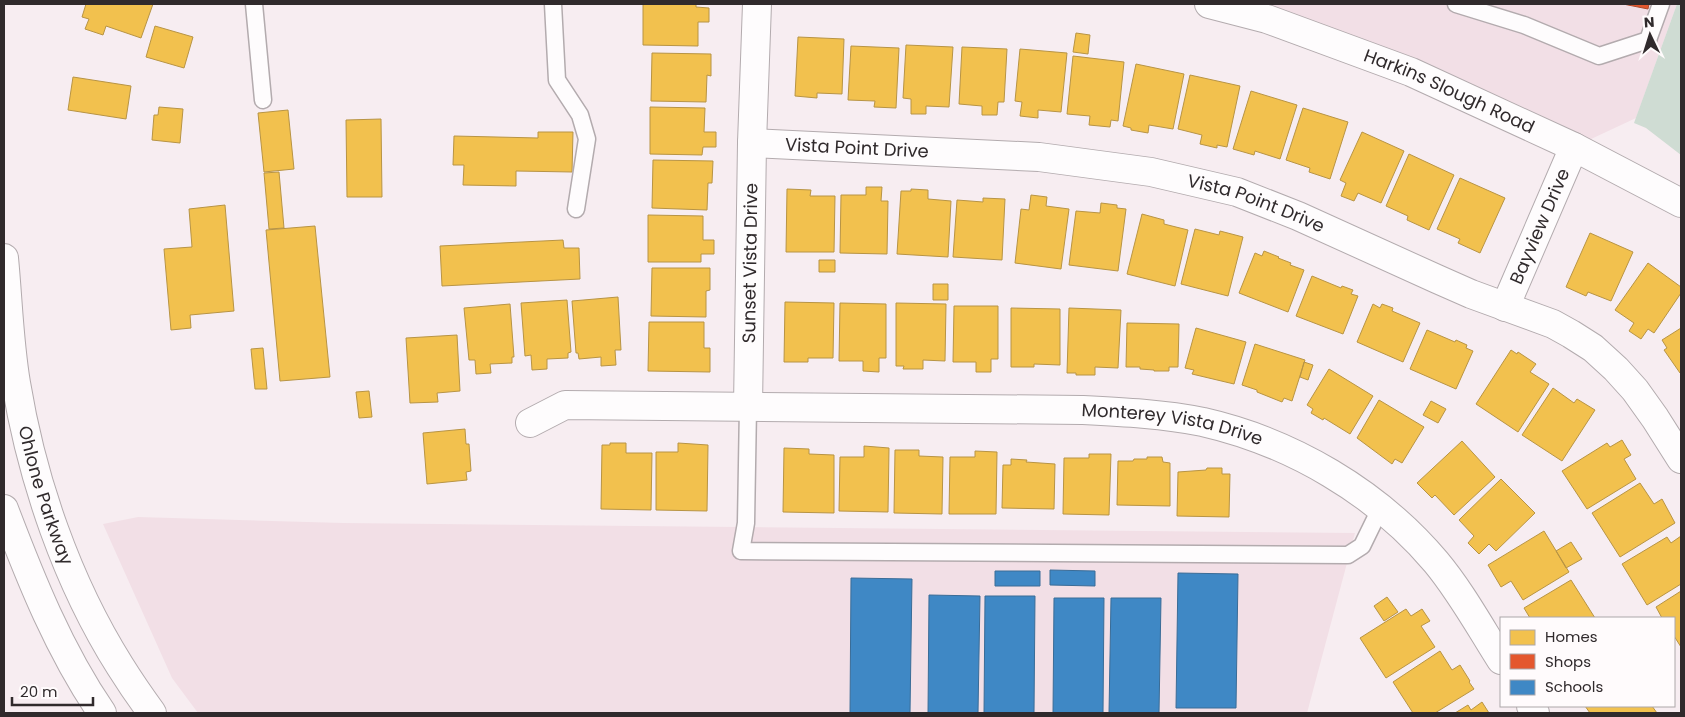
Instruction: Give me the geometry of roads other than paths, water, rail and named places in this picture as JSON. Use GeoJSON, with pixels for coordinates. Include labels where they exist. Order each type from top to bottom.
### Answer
{"type":"FeatureCollection","features":[{"type":"Feature","properties":{"kind":"street","name":"Sunset Vista Drive"},"geometry":{"type":"LineString","coordinates":[[748,407],[752,142],[757,4]]}},
{"type":"Feature","properties":{"kind":"street","name":"Harkins Slough Road"},"geometry":{"type":"LineString","coordinates":[[1209,4],[1267,18],[1411,72],[1574,147],[1681,203]]}},
{"type":"Feature","properties":{"kind":"street","name":"Vista Point Drive"},"geometry":{"type":"LineString","coordinates":[[752,142],[1039,157],[1151,172],[1237,192],[1268,203],[1437,279],[1553,324],[1593,348],[1635,390],[1681,459]]}},
{"type":"Feature","properties":{"kind":"street","name":"Bayview Drive"},"geometry":{"type":"LineString","coordinates":[[1505,306],[1574,147]]}},
{"type":"Feature","properties":{"kind":"street","name":"Ohlone Parkway"},"geometry":{"type":"LineString","coordinates":[[4,258],[10,383],[50,519],[67,562],[93,618],[119,665],[152,713]]}},
{"type":"Feature","properties":{"kind":"street","name":"Monterey Vista Drive"},"geometry":{"type":"LineString","coordinates":[[530,423],[565,405],[1082,410],[1171,416],[1230,429],[1262,439],[1291,452],[1326,471],[1380,509],[1409,534],[1436,562],[1456,589],[1500,658]]}},
{"type":"Feature","properties":{"kind":"street"},"geometry":{"type":"LineString","coordinates":[[4,509],[46,614],[69,659],[102,713]]}},
{"type":"Feature","properties":{"kind":"lane"},"geometry":{"type":"LineString","coordinates":[[254,4],[263,100]]}},
{"type":"Feature","properties":{"kind":"lane"},"geometry":{"type":"LineString","coordinates":[[553,4],[557,80],[580,115],[587,139],[576,209]]}},
{"type":"Feature","properties":{"kind":"lane"},"geometry":{"type":"LineString","coordinates":[[1456,4],[1524,25],[1598,56],[1648,40],[1661,4]]}},
{"type":"Feature","properties":{"kind":"lane","name":"Sunset Vista Drive"},"geometry":{"type":"LineString","coordinates":[[748,407],[746,523],[741,551],[1348,555],[1362,546],[1380,509]]}}]}
